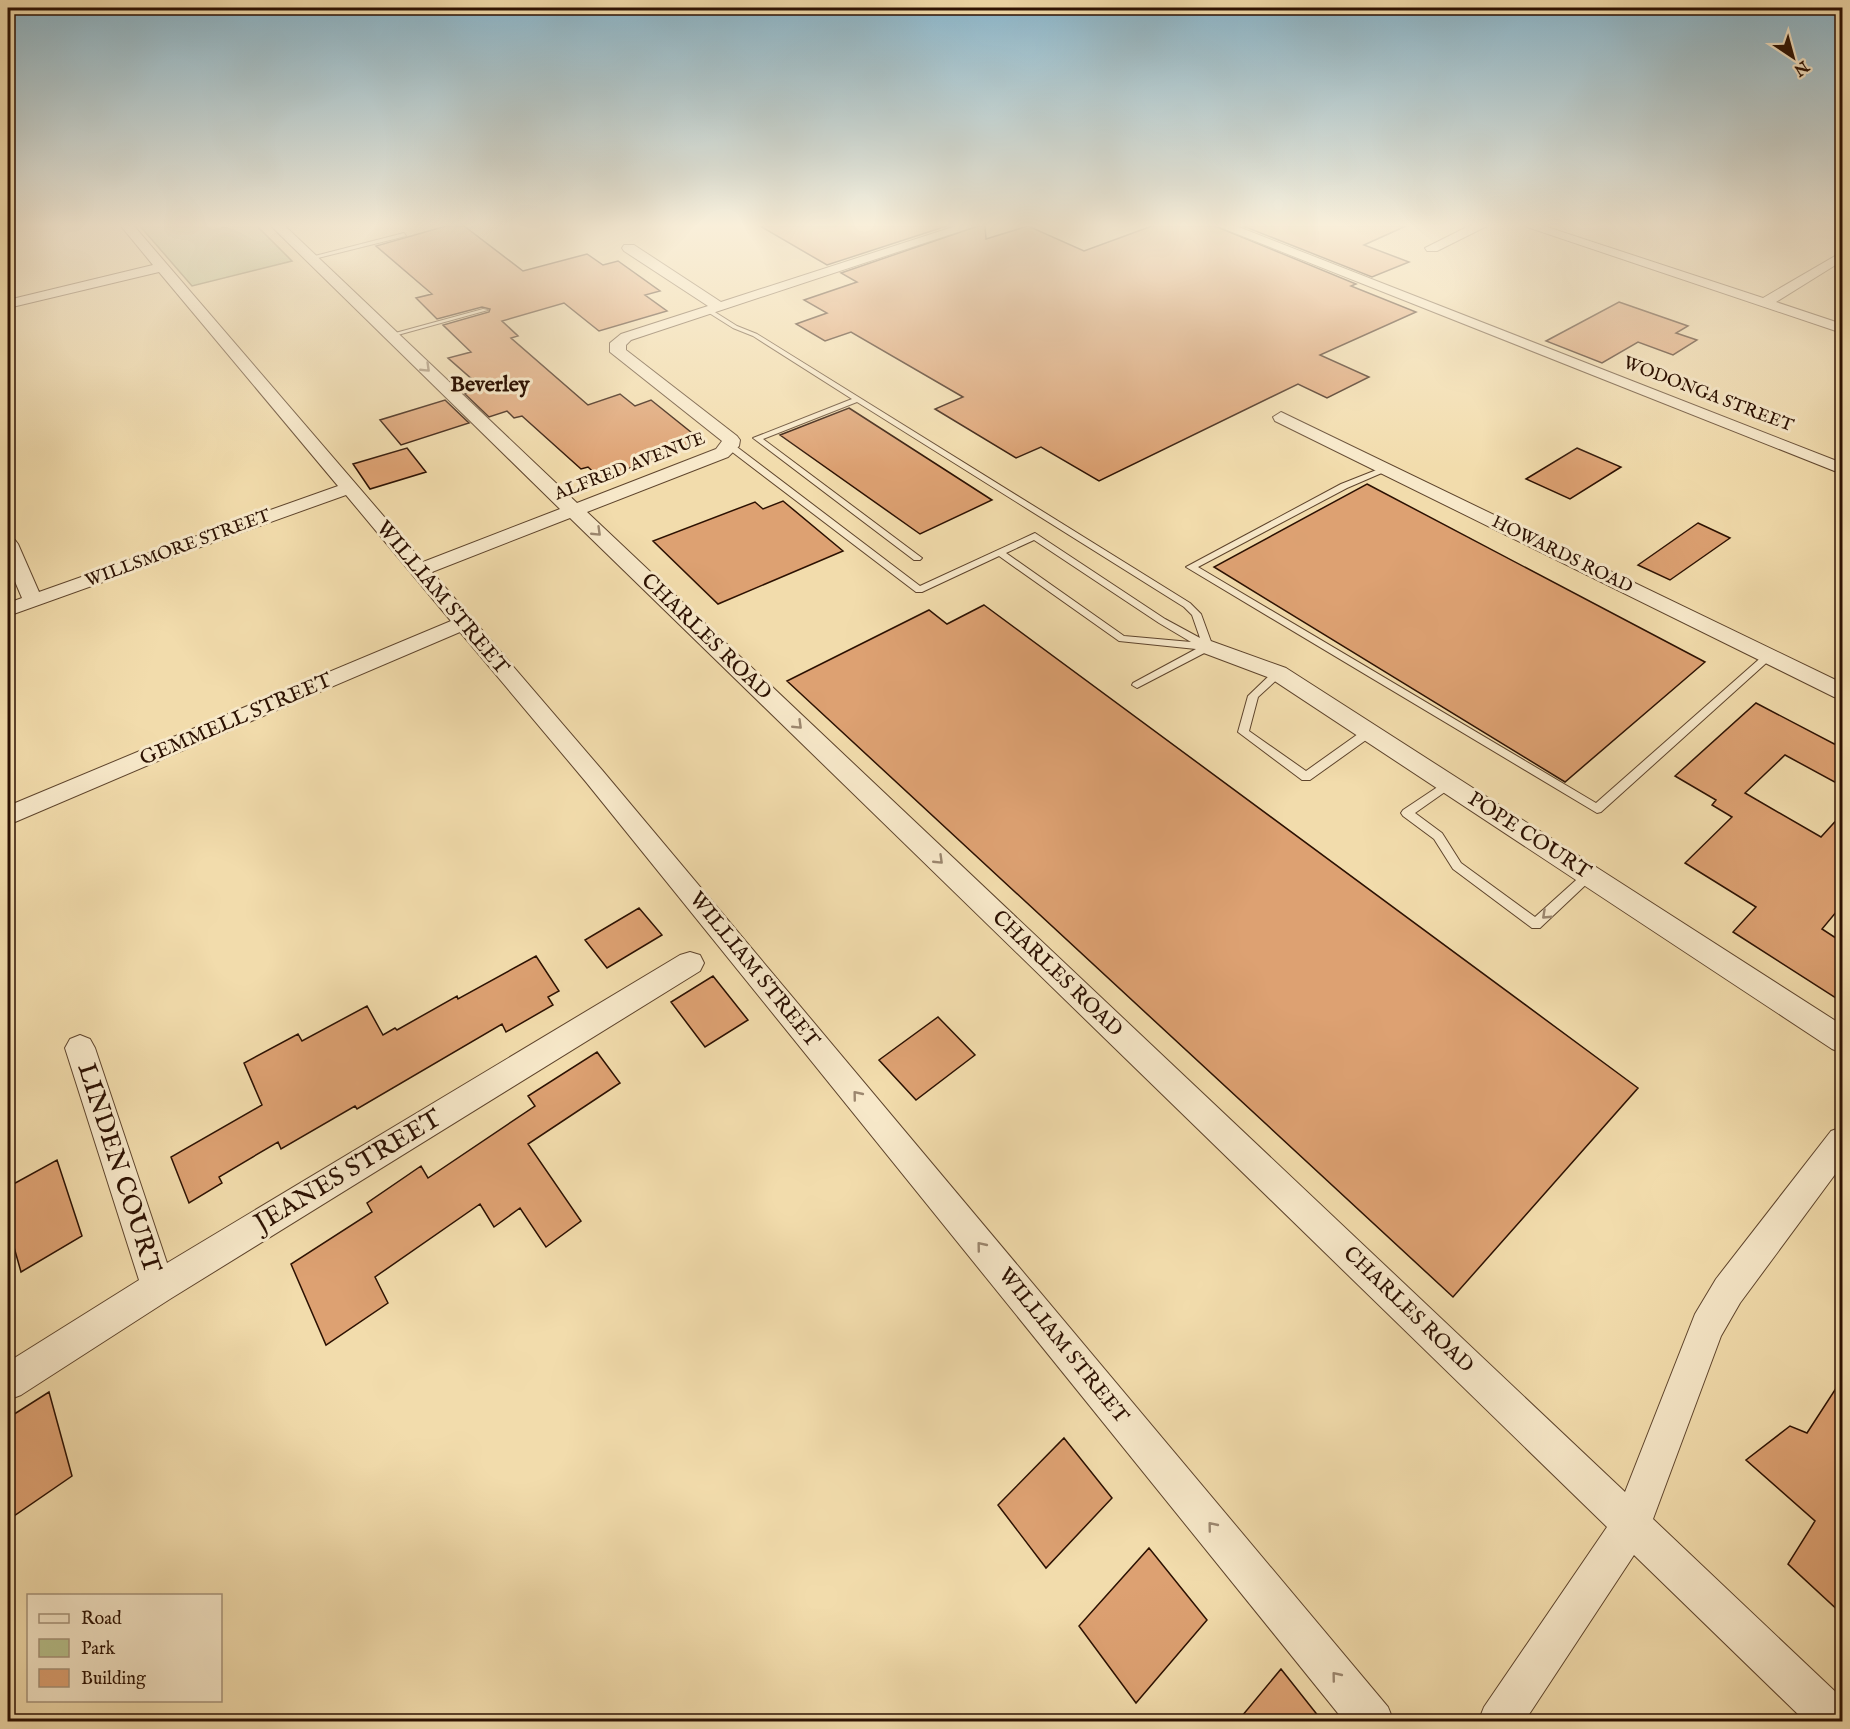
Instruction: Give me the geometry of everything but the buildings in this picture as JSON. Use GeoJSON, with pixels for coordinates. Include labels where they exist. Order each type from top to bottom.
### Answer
{"type":"FeatureCollection","features":[{"type":"Feature","properties":{"kind":"street","name":"WILLIAM STREET"},"geometry":{"type":"LineString","coordinates":[[196,307],[609,794],[1373,1722]]}},
{"type":"Feature","properties":{"kind":"street","name":"CHARLES ROAD"},"geometry":{"type":"LineString","coordinates":[[362,307],[1837,1722]]}},
{"type":"Feature","properties":{"kind":"street","name":"ALFRED AVENUE"},"geometry":{"type":"LineString","coordinates":[[419,570],[722,453],[730,446],[731,440],[618,352],[618,343],[626,337],[717,307]]}},
{"type":"Feature","properties":{"kind":"street","name":"WODONGA STREET"},"geometry":{"type":"LineString","coordinates":[[1429,307],[1842,469]]}},
{"type":"Feature","properties":{"kind":"street"},"geometry":{"type":"LineString","coordinates":[[1776,307],[1842,329]]}},
{"type":"Feature","properties":{"kind":"street","name":"HOWARDS ROAD"},"geometry":{"type":"LineString","coordinates":[[1281,417],[1842,692]]}},
{"type":"Feature","properties":{"kind":"street","name":"WILLSMORE STREET"},"geometry":{"type":"LineString","coordinates":[[8,610],[349,488]]}},
{"type":"Feature","properties":{"kind":"street"},"geometry":{"type":"LineString","coordinates":[[8,544],[33,602]]}},
{"type":"Feature","properties":{"kind":"street","name":"GEMMELL STREET"},"geometry":{"type":"LineString","coordinates":[[8,816],[464,623]]}},
{"type":"Feature","properties":{"kind":"street","name":"POPE COURT"},"geometry":{"type":"LineString","coordinates":[[1208,647],[1278,673],[1842,1040]]}},
{"type":"Feature","properties":{"kind":"street","name":"JEANES STREET"},"geometry":{"type":"LineString","coordinates":[[8,1382],[158,1287],[690,963]]}},
{"type":"Feature","properties":{"kind":"street","name":"LINDEN COURT"},"geometry":{"type":"LineString","coordinates":[[80,1048],[158,1287]]}},
{"type":"Feature","properties":{"kind":"street"},"geometry":{"type":"LineString","coordinates":[[1499,1722],[1632,1524],[1707,1326],[1728,1291],[1842,1141]]}},
{"type":"Feature","properties":{"kind":"lane"},"geometry":{"type":"LineString","coordinates":[[713,308],[735,327],[755,335],[1187,605],[1197,614],[1208,647]]}},
{"type":"Feature","properties":{"kind":"lane"},"geometry":{"type":"LineString","coordinates":[[392,335],[486,310]]}},
{"type":"Feature","properties":{"kind":"lane"},"geometry":{"type":"LineString","coordinates":[[858,399],[757,438],[917,558]]}},
{"type":"Feature","properties":{"kind":"lane"},"geometry":{"type":"LineString","coordinates":[[730,446],[919,590],[1035,536],[1162,621],[1208,647]]}},
{"type":"Feature","properties":{"kind":"lane"},"geometry":{"type":"LineString","coordinates":[[1387,469],[1344,486],[1191,567],[1598,809],[1769,656]]}},
{"type":"Feature","properties":{"kind":"lane"},"geometry":{"type":"LineString","coordinates":[[999,552],[1122,639],[1208,647]]}},
{"type":"Feature","properties":{"kind":"lane"},"geometry":{"type":"LineString","coordinates":[[1137,685],[1208,647]]}},
{"type":"Feature","properties":{"kind":"lane"},"geometry":{"type":"LineString","coordinates":[[1278,673],[1253,696],[1243,732],[1306,777],[1369,732]]}},
{"type":"Feature","properties":{"kind":"lane"},"geometry":{"type":"LineString","coordinates":[[1448,784],[1407,813],[1438,836],[1457,866],[1536,924],[1589,875]]}},
{"type":"Feature","properties":{"kind":"district","name":"Beverley"},"geometry":{"type":"Point","coordinates":[490,385]}}]}
